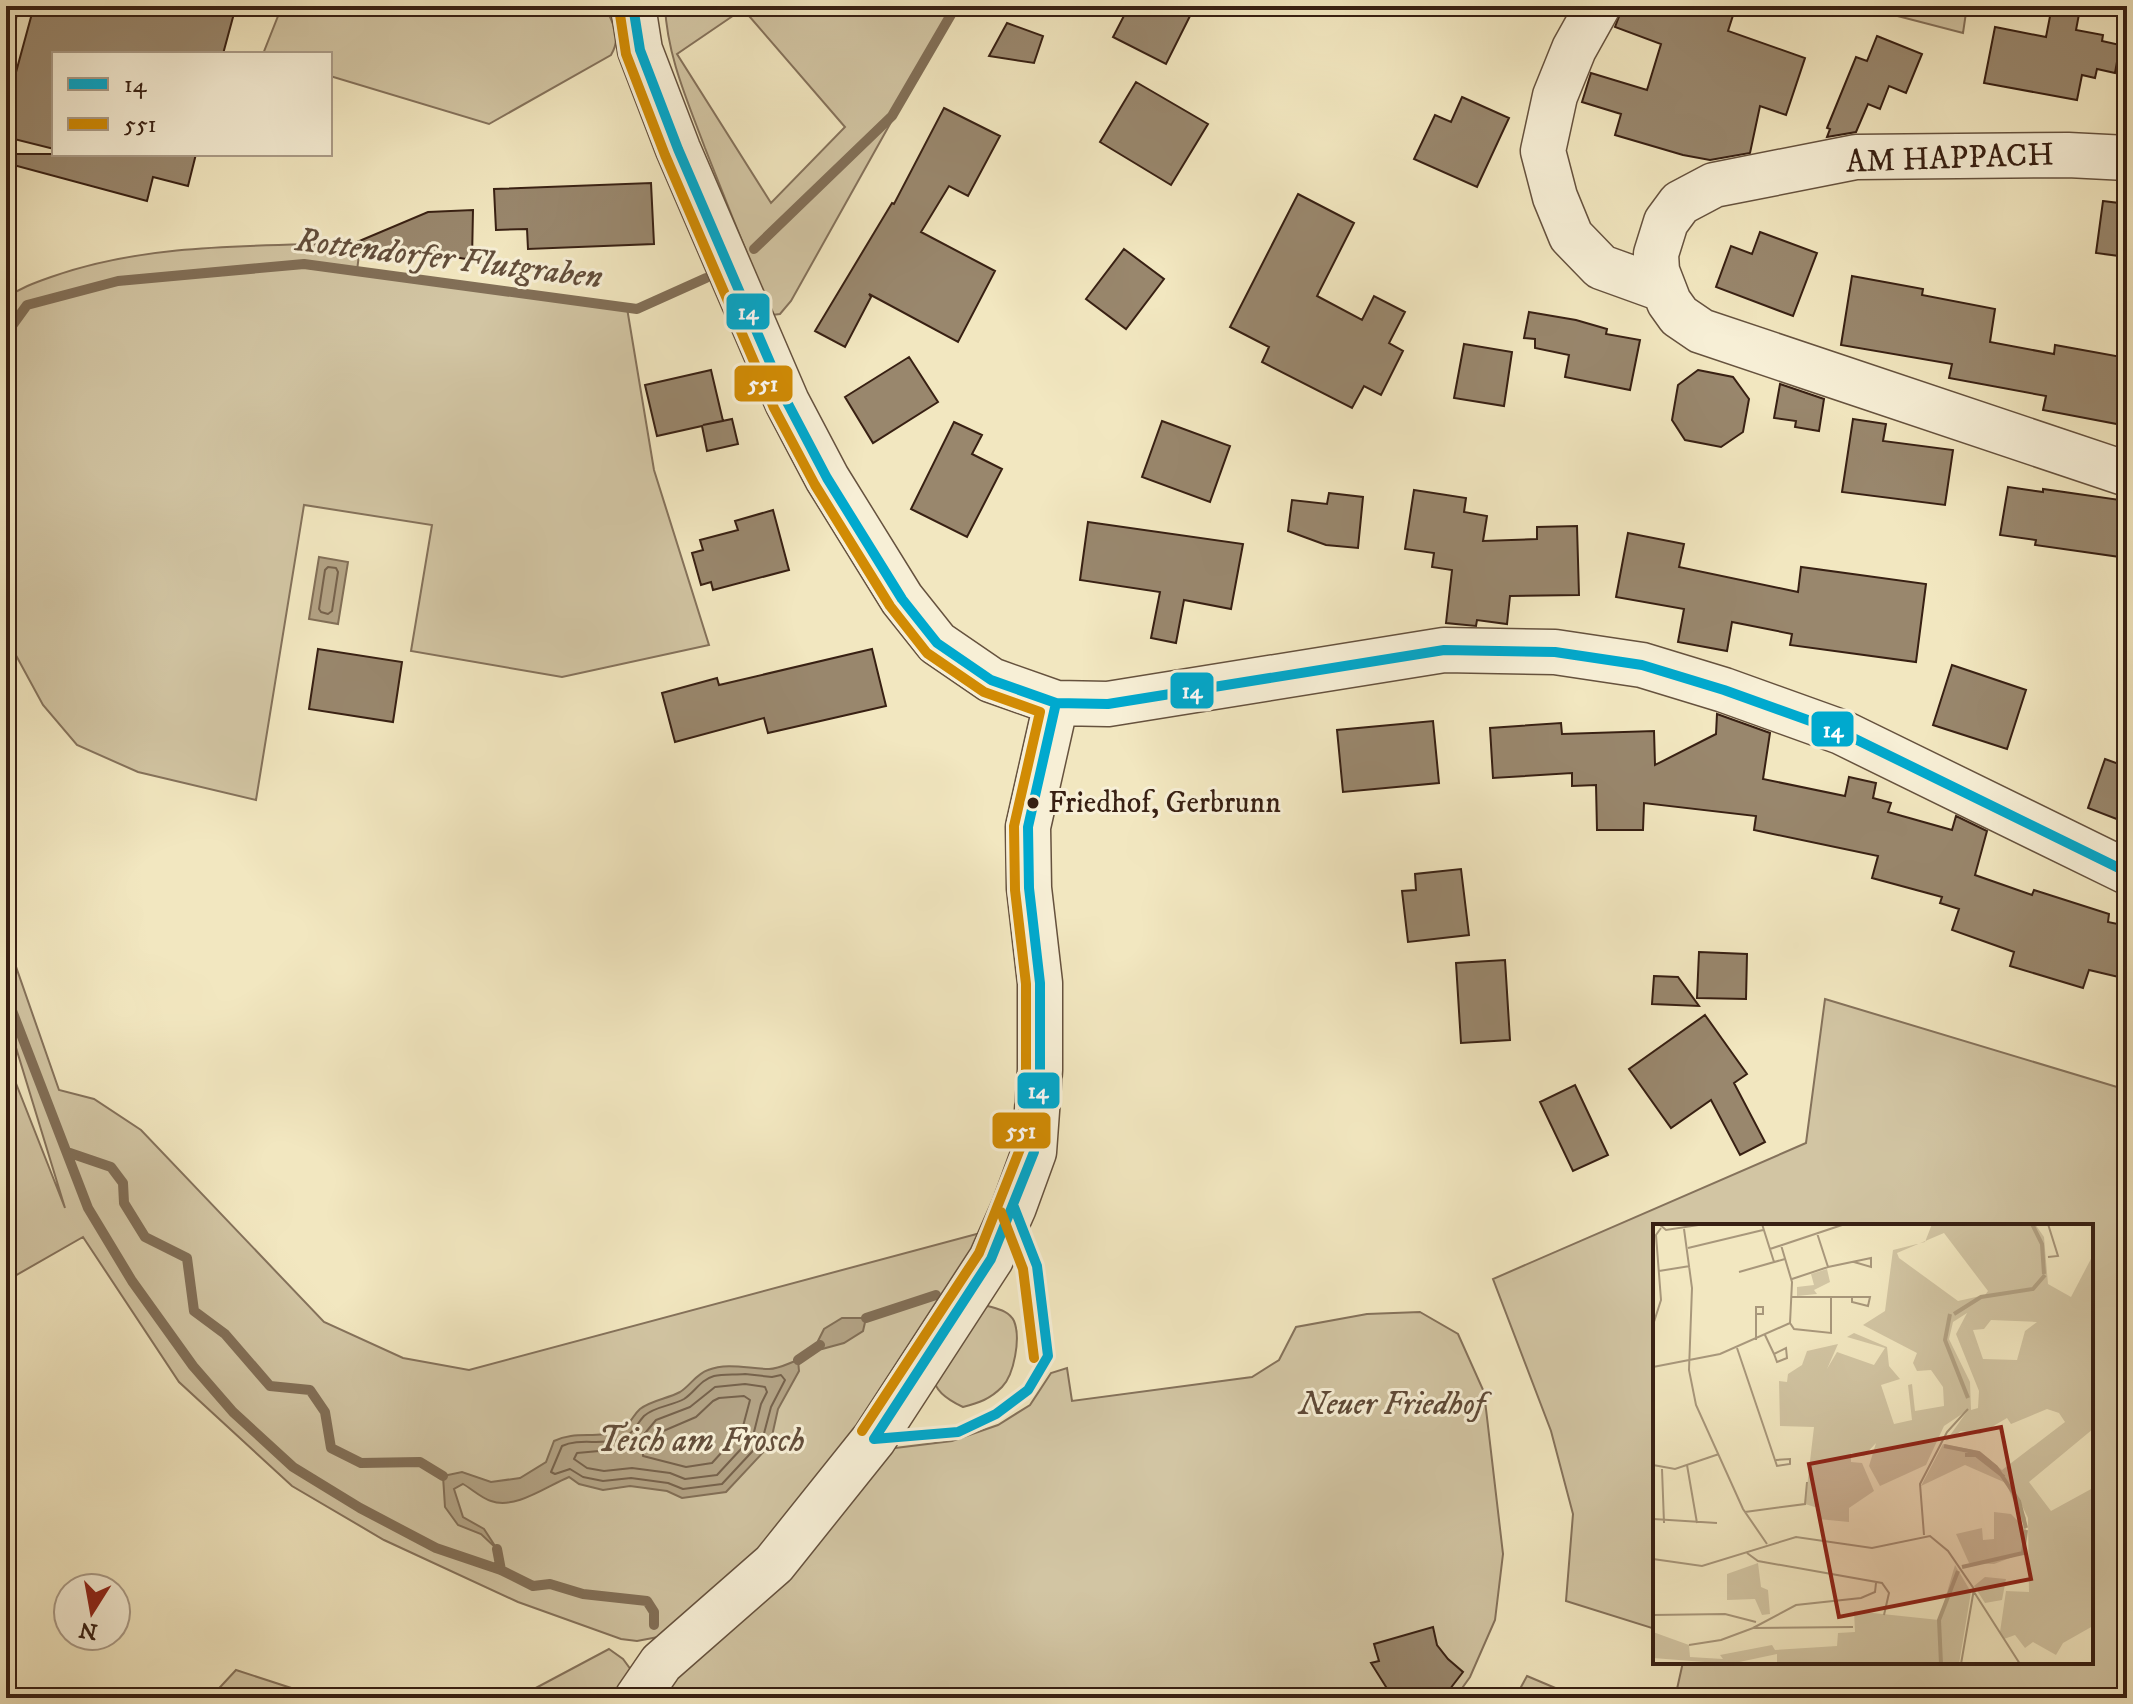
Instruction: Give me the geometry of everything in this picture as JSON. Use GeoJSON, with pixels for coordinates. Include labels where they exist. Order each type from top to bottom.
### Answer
{"type":"FeatureCollection","features":[{"type":"Feature","properties":{"kind":"street"},"geometry":{"type":"LineString","coordinates":[[1598,6],[1574,49],[1555,96],[1543,151],[1555,197],[1571,236],[1601,267],[1662,289],[1679,316],[1701,331],[2127,474]]}},
{"type":"Feature","properties":{"kind":"street"},"geometry":{"type":"LineString","coordinates":[[635,23],[678,149],[793,415],[827,478],[902,599],[937,643],[991,680],[1056,703],[1108,704],[1444,650],[1555,652],[1642,665],[1841,732],[2127,872]]}},
{"type":"Feature","properties":{"kind":"street","name":"AM HAPPACH"},"geometry":{"type":"LineString","coordinates":[[1662,289],[1656,254],[1666,222],[1680,203],[1714,185],[1856,157],[2068,155],[2127,158]]}},
{"type":"Feature","properties":{"kind":"street"},"geometry":{"type":"LineString","coordinates":[[652,1676],[774,1564],[874,1439],[991,1259],[1014,1207],[1034,1152],[1040,1070],[1040,983],[1029,888],[1028,827],[1056,703]]}},
{"type":"Feature","properties":{"kind":"green space"},"geometry":{"type":"Polygon","coordinates":[[[6,6],[19,6],[6,64],[6,6]]]}},
{"type":"Feature","properties":{"kind":"green space"},"geometry":{"type":"Polygon","coordinates":[[[282,6],[605,6],[615,30],[616,42],[611,55],[489,124],[332,77],[332,52],[264,52],[282,6]]]}},
{"type":"Feature","properties":{"kind":"green space"},"geometry":{"type":"Polygon","coordinates":[[[665,6],[956,6],[791,301],[780,314],[772,315],[705,148],[679,78],[665,6]],[[743,9],[677,54],[771,203],[845,127],[743,9]]]}},
{"type":"Feature","properties":{"kind":"green space"},"geometry":{"type":"Polygon","coordinates":[[[1859,6],[1967,6],[1963,33],[1859,6]]]}},
{"type":"Feature","properties":{"kind":"green space"},"geometry":{"type":"Polygon","coordinates":[[[315,244],[360,246],[357,271],[627,308],[654,470],[709,645],[562,677],[411,651],[432,525],[304,505],[256,800],[138,772],[77,745],[43,705],[6,637],[6,298],[51,277],[115,259],[182,250],[315,244]]]}},
{"type":"Feature","properties":{"kind":"green space"},"geometry":{"type":"Polygon","coordinates":[[[6,938],[59,1090],[94,1099],[141,1130],[324,1322],[403,1358],[469,1370],[984,1232],[966,1274],[751,1572],[658,1637],[637,1641],[621,1639],[518,1602],[384,1540],[292,1486],[179,1382],[83,1237],[6,1281],[6,1058],[65,1208],[6,1015],[6,938]]]}},
{"type":"Feature","properties":{"kind":"green space"},"geometry":{"type":"Polygon","coordinates":[[[1825,999],[2127,1090],[2127,1698],[1675,1698],[1683,1664],[2093,1664],[2093,1224],[1653,1224],[1653,1628],[1566,1601],[1573,1514],[1551,1431],[1493,1279],[1806,1143],[1825,999]]]}},
{"type":"Feature","properties":{"kind":"green space"},"geometry":{"type":"Polygon","coordinates":[[[988,1306],[1006,1313],[1014,1321],[1017,1337],[1013,1365],[998,1391],[963,1407],[940,1392],[934,1376],[941,1358],[966,1322],[977,1311],[988,1306]]]}},
{"type":"Feature","properties":{"kind":"green space","name":"Neuer Friedhof"},"geometry":{"type":"Polygon","coordinates":[[[1420,1312],[1458,1334],[1484,1392],[1503,1554],[1495,1620],[1470,1677],[1455,1698],[663,1698],[687,1665],[879,1450],[952,1441],[998,1425],[1030,1405],[1051,1373],[1067,1368],[1072,1401],[1252,1377],[1279,1360],[1296,1327],[1367,1314],[1420,1312]]]}},
{"type":"Feature","properties":{"kind":"green space"},"geometry":{"type":"Polygon","coordinates":[[[609,1649],[623,1659],[637,1678],[626,1698],[517,1698],[609,1649]]]}},
{"type":"Feature","properties":{"kind":"green space"},"geometry":{"type":"Polygon","coordinates":[[[236,1670],[322,1698],[210,1698],[236,1670]]]}},
{"type":"Feature","properties":{"kind":"green space"},"geometry":{"type":"Polygon","coordinates":[[[1527,1676],[1579,1698],[1515,1698],[1527,1676]]]}},
{"type":"Feature","properties":{"kind":"water"},"geometry":{"type":"Polygon","coordinates":[[[319,557],[348,562],[338,624],[309,619],[319,557]]]}},
{"type":"Feature","properties":{"kind":"water"},"geometry":{"type":"Polygon","coordinates":[[[842,1318],[866,1318],[863,1331],[844,1343],[822,1349],[818,1341],[824,1329],[842,1318]]]}},
{"type":"Feature","properties":{"kind":"water","name":"Teich am Frosch"},"geometry":{"type":"Polygon","coordinates":[[[798,1360],[799,1371],[778,1409],[770,1445],[726,1492],[682,1498],[667,1491],[630,1486],[603,1490],[579,1484],[569,1477],[531,1496],[500,1503],[484,1498],[463,1484],[454,1489],[463,1517],[484,1529],[497,1549],[481,1534],[458,1525],[445,1507],[443,1476],[462,1472],[491,1482],[520,1478],[546,1462],[554,1441],[619,1430],[640,1409],[680,1392],[708,1370],[731,1366],[773,1369],[798,1360]]]}},
{"type":"Feature","properties":{"kind":"building"},"geometry":{"type":"Polygon","coordinates":[[[34,6],[236,6],[224,52],[52,52],[52,148],[6,137],[6,109],[34,6]]]}},
{"type":"Feature","properties":{"kind":"building"},"geometry":{"type":"Polygon","coordinates":[[[1129,6],[1195,6],[1166,64],[1113,37],[1129,6]]]}},
{"type":"Feature","properties":{"kind":"building"},"geometry":{"type":"Polygon","coordinates":[[[1623,6],[1736,6],[1728,31],[1805,58],[1786,115],[1760,106],[1750,153],[1710,160],[1615,135],[1621,114],[1582,102],[1591,73],[1647,90],[1661,44],[1615,27],[1623,6]]]}},
{"type":"Feature","properties":{"kind":"building"},"geometry":{"type":"Polygon","coordinates":[[[2052,6],[2080,9],[2076,30],[2103,35],[2102,41],[2120,45],[2115,73],[2097,69],[2095,78],[2082,75],[2077,100],[1984,83],[1995,27],[2046,37],[2052,6]]]}},
{"type":"Feature","properties":{"kind":"building"},"geometry":{"type":"Polygon","coordinates":[[[1007,23],[1043,36],[1034,63],[989,56],[1007,23]]]}},
{"type":"Feature","properties":{"kind":"building"},"geometry":{"type":"Polygon","coordinates":[[[1877,36],[1922,54],[1906,93],[1889,86],[1880,109],[1868,104],[1856,132],[1827,137],[1830,129],[1827,128],[1856,57],[1867,61],[1877,36]]]}},
{"type":"Feature","properties":{"kind":"building"},"geometry":{"type":"Polygon","coordinates":[[[1136,82],[1208,124],[1171,185],[1100,142],[1136,82]]]}},
{"type":"Feature","properties":{"kind":"building"},"geometry":{"type":"Polygon","coordinates":[[[1462,97],[1509,118],[1477,187],[1414,159],[1435,115],[1451,122],[1462,97]]]}},
{"type":"Feature","properties":{"kind":"building"},"geometry":{"type":"Polygon","coordinates":[[[944,108],[1000,136],[968,196],[949,186],[921,232],[995,271],[958,342],[869,294],[871,297],[845,347],[815,331],[894,204],[944,108]]]}},
{"type":"Feature","properties":{"kind":"building"},"geometry":{"type":"Polygon","coordinates":[[[6,154],[196,156],[188,186],[153,177],[147,201],[6,163],[6,154]]]}},
{"type":"Feature","properties":{"kind":"building"},"geometry":{"type":"Polygon","coordinates":[[[651,183],[654,244],[528,249],[527,229],[496,230],[494,189],[651,183]]]}},
{"type":"Feature","properties":{"kind":"building"},"geometry":{"type":"Polygon","coordinates":[[[1298,194],[1354,223],[1317,296],[1362,320],[1374,296],[1405,312],[1389,343],[1403,351],[1381,395],[1364,386],[1352,408],[1262,362],[1269,347],[1230,327],[1298,194]]]}},
{"type":"Feature","properties":{"kind":"building"},"geometry":{"type":"Polygon","coordinates":[[[2103,201],[2127,204],[2127,257],[2096,253],[2103,201]]]}},
{"type":"Feature","properties":{"kind":"building"},"geometry":{"type":"Polygon","coordinates":[[[473,210],[472,260],[431,253],[331,253],[428,212],[473,210]]]}},
{"type":"Feature","properties":{"kind":"building"},"geometry":{"type":"Polygon","coordinates":[[[1760,232],[1817,253],[1793,316],[1716,287],[1731,246],[1752,254],[1760,232]]]}},
{"type":"Feature","properties":{"kind":"building"},"geometry":{"type":"Polygon","coordinates":[[[1124,249],[1164,279],[1126,329],[1086,299],[1124,249]]]}},
{"type":"Feature","properties":{"kind":"building"},"geometry":{"type":"Polygon","coordinates":[[[1852,276],[1923,289],[1922,295],[1995,309],[1990,342],[2054,354],[2055,345],[2127,358],[2127,398],[2122,425],[2043,410],[2046,396],[1949,378],[1952,364],[1841,345],[1852,276]]]}},
{"type":"Feature","properties":{"kind":"building"},"geometry":{"type":"Polygon","coordinates":[[[1529,312],[1576,320],[1607,329],[1606,334],[1640,340],[1630,390],[1565,377],[1569,355],[1535,348],[1535,339],[1524,338],[1529,312]]]}},
{"type":"Feature","properties":{"kind":"building"},"geometry":{"type":"Polygon","coordinates":[[[1464,344],[1512,352],[1504,406],[1454,398],[1464,344]]]}},
{"type":"Feature","properties":{"kind":"building"},"geometry":{"type":"Polygon","coordinates":[[[909,357],[938,402],[873,443],[845,397],[909,357]]]}},
{"type":"Feature","properties":{"kind":"building"},"geometry":{"type":"Polygon","coordinates":[[[711,370],[723,421],[732,419],[738,444],[707,451],[702,426],[657,436],[645,385],[711,370]]]}},
{"type":"Feature","properties":{"kind":"building"},"geometry":{"type":"Polygon","coordinates":[[[1698,370],[1733,377],[1749,399],[1743,432],[1721,447],[1685,440],[1672,420],[1678,385],[1698,370]]]}},
{"type":"Feature","properties":{"kind":"building"},"geometry":{"type":"Polygon","coordinates":[[[1780,384],[1824,399],[1819,431],[1795,427],[1796,421],[1774,418],[1780,384]]]}},
{"type":"Feature","properties":{"kind":"building"},"geometry":{"type":"Polygon","coordinates":[[[1853,419],[1886,424],[1883,441],[1953,450],[1945,505],[1842,492],[1853,419]]]}},
{"type":"Feature","properties":{"kind":"building"},"geometry":{"type":"Polygon","coordinates":[[[1162,421],[1230,446],[1210,502],[1142,477],[1162,421]]]}},
{"type":"Feature","properties":{"kind":"building"},"geometry":{"type":"Polygon","coordinates":[[[954,422],[982,435],[972,454],[1002,469],[967,537],[911,509],[954,422]]]}},
{"type":"Feature","properties":{"kind":"building"},"geometry":{"type":"Polygon","coordinates":[[[2008,487],[2127,501],[2127,558],[2035,545],[2036,540],[2000,535],[2008,487]]]}},
{"type":"Feature","properties":{"kind":"building"},"geometry":{"type":"Polygon","coordinates":[[[1414,490],[1466,498],[1464,512],[1487,516],[1483,541],[1537,539],[1537,527],[1577,526],[1579,595],[1510,596],[1507,624],[1477,620],[1476,626],[1446,623],[1452,570],[1432,567],[1434,553],[1405,549],[1414,490]]]}},
{"type":"Feature","properties":{"kind":"building"},"geometry":{"type":"Polygon","coordinates":[[[1329,493],[1363,497],[1358,548],[1326,545],[1288,531],[1292,500],[1327,504],[1329,493]]]}},
{"type":"Feature","properties":{"kind":"building"},"geometry":{"type":"Polygon","coordinates":[[[773,510],[789,570],[713,590],[711,582],[701,585],[692,553],[703,550],[700,540],[738,530],[735,521],[773,510]]]}},
{"type":"Feature","properties":{"kind":"building"},"geometry":{"type":"Polygon","coordinates":[[[1088,522],[1243,544],[1231,609],[1184,600],[1176,643],[1151,638],[1160,592],[1080,580],[1088,522]]]}},
{"type":"Feature","properties":{"kind":"building"},"geometry":{"type":"Polygon","coordinates":[[[1628,533],[1684,544],[1679,567],[1798,592],[1801,567],[1926,584],[1916,662],[1790,645],[1792,634],[1732,622],[1727,651],[1678,642],[1684,609],[1616,597],[1628,533]]]}},
{"type":"Feature","properties":{"kind":"building"},"geometry":{"type":"Polygon","coordinates":[[[318,649],[402,662],[393,722],[309,709],[318,649]]]}},
{"type":"Feature","properties":{"kind":"building"},"geometry":{"type":"Polygon","coordinates":[[[872,649],[886,706],[768,733],[764,718],[675,742],[662,693],[717,678],[719,685],[872,649]]]}},
{"type":"Feature","properties":{"kind":"building"},"geometry":{"type":"Polygon","coordinates":[[[1952,665],[2026,690],[2007,749],[1933,725],[1952,665]]]}},
{"type":"Feature","properties":{"kind":"building"},"geometry":{"type":"Polygon","coordinates":[[[1717,714],[1770,733],[1763,779],[1845,796],[1849,777],[1876,783],[1873,798],[1891,803],[1888,812],[1952,830],[1956,816],[1987,831],[1975,875],[2032,895],[2034,890],[2109,914],[2108,922],[2127,926],[2127,979],[2089,970],[2083,988],[2010,966],[2014,952],[1952,930],[1959,909],[1940,903],[1942,897],[1872,878],[1878,856],[1754,830],[1756,816],[1644,803],[1643,830],[1597,830],[1596,785],[1572,786],[1572,773],[1493,778],[1490,728],[1561,723],[1562,734],[1654,731],[1655,765],[1716,734],[1717,714]]]}},
{"type":"Feature","properties":{"kind":"building"},"geometry":{"type":"Polygon","coordinates":[[[1433,721],[1439,783],[1343,792],[1337,730],[1433,721]]]}},
{"type":"Feature","properties":{"kind":"building"},"geometry":{"type":"Polygon","coordinates":[[[2105,759],[2127,767],[2127,823],[2088,808],[2105,759]]]}},
{"type":"Feature","properties":{"kind":"building"},"geometry":{"type":"Polygon","coordinates":[[[1461,869],[1469,935],[1408,942],[1402,891],[1416,890],[1415,874],[1461,869]]]}},
{"type":"Feature","properties":{"kind":"building"},"geometry":{"type":"Polygon","coordinates":[[[1699,952],[1747,954],[1746,999],[1697,998],[1699,952]]]}},
{"type":"Feature","properties":{"kind":"building"},"geometry":{"type":"Polygon","coordinates":[[[1505,960],[1510,1040],[1461,1043],[1456,963],[1505,960]]]}},
{"type":"Feature","properties":{"kind":"building"},"geometry":{"type":"Polygon","coordinates":[[[1654,976],[1678,977],[1699,1006],[1652,1004],[1654,976]]]}},
{"type":"Feature","properties":{"kind":"building"},"geometry":{"type":"Polygon","coordinates":[[[1705,1015],[1747,1074],[1734,1083],[1765,1142],[1740,1155],[1711,1100],[1671,1128],[1629,1069],[1705,1015]]]}},
{"type":"Feature","properties":{"kind":"building"},"geometry":{"type":"Polygon","coordinates":[[[1575,1085],[1608,1155],[1573,1171],[1540,1102],[1575,1085]]]}},
{"type":"Feature","properties":{"kind":"building"},"geometry":{"type":"Polygon","coordinates":[[[1433,1627],[1437,1645],[1463,1672],[1443,1698],[1393,1698],[1371,1663],[1379,1661],[1374,1644],[1433,1627]]]}},
{"type":"Feature","properties":{"kind":"waterway","name":"Rottendorfer Flutgraben"},"geometry":{"type":"LineString","coordinates":[[754,249],[892,116],[956,6]]}},
{"type":"Feature","properties":{"kind":"waterway","name":"Rottendorfer Flutgraben"},"geometry":{"type":"LineString","coordinates":[[6,334],[27,305],[118,281],[304,264],[637,309],[706,278]]}},
{"type":"Feature","properties":{"kind":"waterway","name":"Rottendorfer Flutgraben"},"geometry":{"type":"LineString","coordinates":[[6,995],[88,1208],[132,1281],[193,1366],[233,1412],[293,1467],[360,1508],[436,1548],[501,1570],[533,1586],[550,1584],[583,1594],[647,1601],[654,1612],[654,1625]]}},
{"type":"Feature","properties":{"kind":"waterway"},"geometry":{"type":"LineString","coordinates":[[67,1152],[111,1167],[123,1183],[124,1203],[145,1237],[187,1258],[194,1311],[225,1334],[270,1386],[310,1390],[325,1412],[331,1448],[361,1463],[420,1462],[443,1476]]}},
{"type":"Feature","properties":{"kind":"waterway"},"geometry":{"type":"LineString","coordinates":[[866,1318],[936,1295]]}},
{"type":"Feature","properties":{"kind":"waterway"},"geometry":{"type":"LineString","coordinates":[[798,1360],[820,1345]]}},
{"type":"Feature","properties":{"kind":"waterway"},"geometry":{"type":"LineString","coordinates":[[497,1549],[501,1570]]}},
{"type":"Feature","properties":{"kind":"transit line","name":"14"},"geometry":{"type":"LineString","coordinates":[[633,6],[640,50],[678,149],[787,402],[827,478],[902,599],[937,643],[991,680],[1056,703],[1108,704],[1444,650],[1555,652],[1642,665],[1724,690],[1841,732],[2127,872]]}},
{"type":"Feature","properties":{"kind":"transit line","name":"551"},"geometry":{"type":"LineString","coordinates":[[619,8],[626,54],[665,155],[774,408],[815,485],[890,606],[927,653],[984,692],[1040,712],[1014,826],[1015,890],[1026,984],[1026,1069],[1020,1149],[979,1253],[862,1431]]}},
{"type":"Feature","properties":{"kind":"transit line","name":"14"},"geometry":{"type":"LineString","coordinates":[[874,1439],[991,1259],[1034,1152],[1040,1070],[1040,983],[1029,888],[1028,827],[1056,703]]}},
{"type":"Feature","properties":{"kind":"transit line","name":"14"},"geometry":{"type":"LineString","coordinates":[[874,1439],[958,1432],[996,1414],[1028,1390],[1048,1356],[1037,1266],[1014,1207]]}},
{"type":"Feature","properties":{"kind":"transit line","name":"551"},"geometry":{"type":"LineString","coordinates":[[1001,1212],[1023,1269],[1034,1358]]}},
{"type":"Feature","properties":{"kind":"place","name":"Friedhof, Gerbrunn"},"geometry":{"type":"Point","coordinates":[1033,803]}}]}
